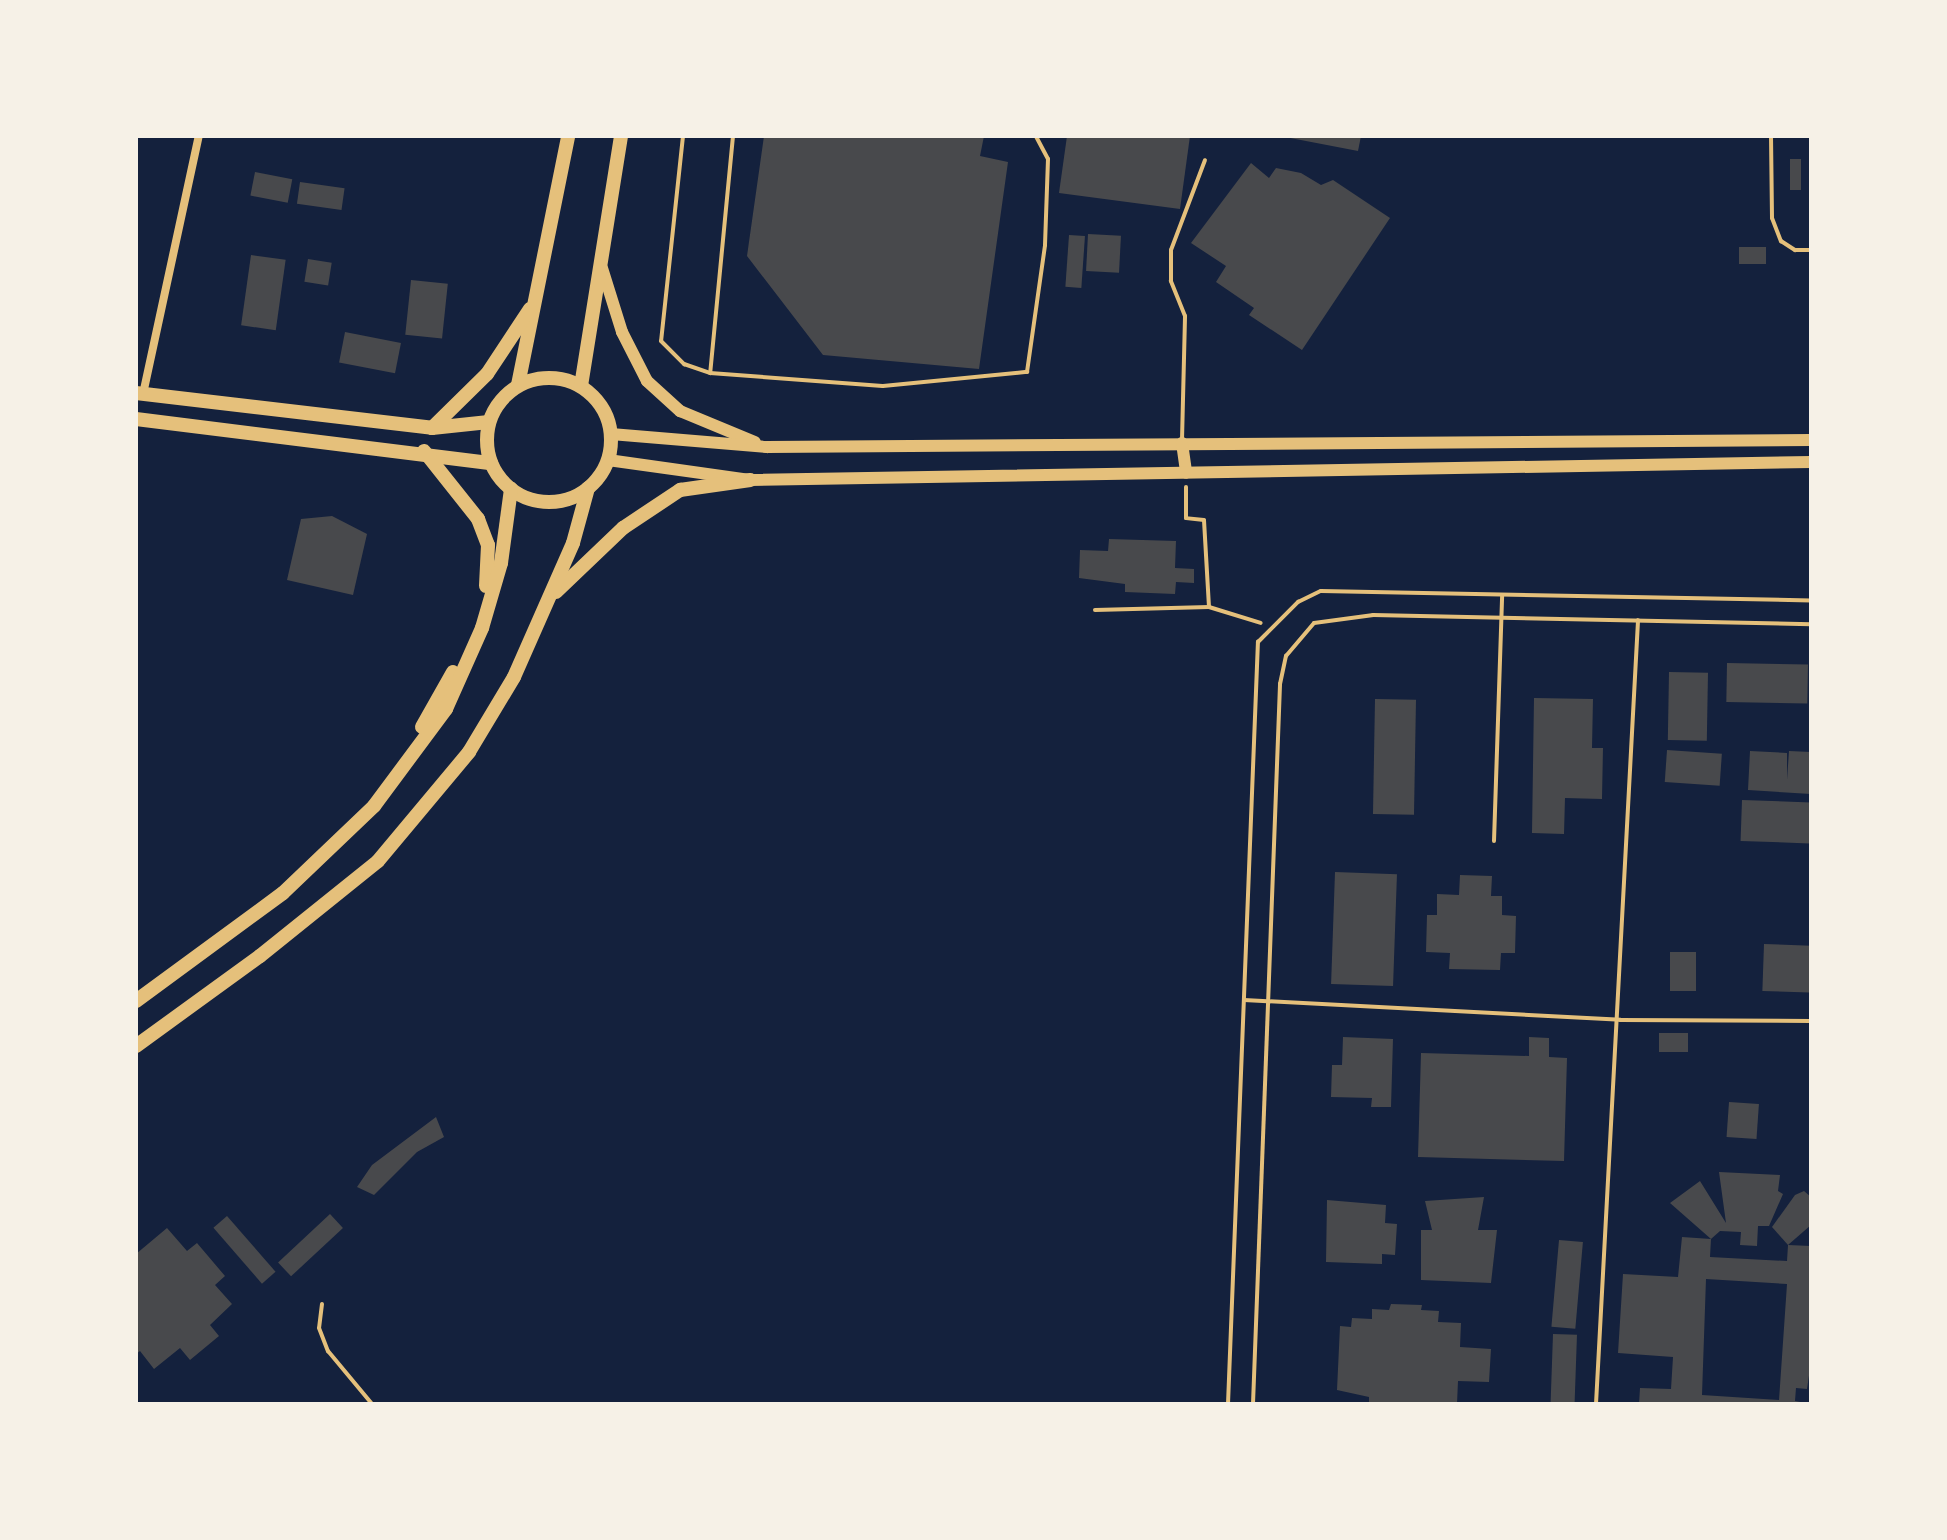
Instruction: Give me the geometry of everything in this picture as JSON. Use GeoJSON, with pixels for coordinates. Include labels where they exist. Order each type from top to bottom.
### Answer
{"type":"FeatureCollection","features":[{"type":"Feature","properties":{"kind":"main road"},"geometry":{"type":"LineString","coordinates":[[518,385],[568,136]]}},
{"type":"Feature","properties":{"kind":"main road"},"geometry":{"type":"LineString","coordinates":[[581,386],[621,136]]}},
{"type":"Feature","properties":{"kind":"main road"},"geometry":{"type":"LineString","coordinates":[[602,268],[622,332],[647,381],[680,411],[767,447]]}},
{"type":"Feature","properties":{"kind":"main road"},"geometry":{"type":"LineString","coordinates":[[432,428],[487,374],[537,297]]}},
{"type":"Feature","properties":{"kind":"main road"},"geometry":{"type":"LineString","coordinates":[[136,1046],[260,956],[378,861],[469,752],[514,677],[573,543],[588,488],[608,460],[611,434],[602,406],[581,386],[550,377],[518,385],[500,401],[489,422],[491,463],[511,489],[550,502],[588,488]]}},
{"type":"Feature","properties":{"kind":"main road"},"geometry":{"type":"LineString","coordinates":[[140,394],[432,428],[489,422]]}},
{"type":"Feature","properties":{"kind":"main road"},"geometry":{"type":"LineString","coordinates":[[136,419],[424,451],[491,463]]}},
{"type":"Feature","properties":{"kind":"main road"},"geometry":{"type":"LineString","coordinates":[[611,434],[767,447],[1811,440]]}},
{"type":"Feature","properties":{"kind":"main road"},"geometry":{"type":"LineString","coordinates":[[1182,443],[1186,473]]}},
{"type":"Feature","properties":{"kind":"main road"},"geometry":{"type":"LineString","coordinates":[[374,806],[453,672],[476,620],[489,571],[488,545],[478,519],[424,451]]}},
{"type":"Feature","properties":{"kind":"main road"},"geometry":{"type":"LineString","coordinates":[[608,460],[750,480]]}},
{"type":"Feature","properties":{"kind":"main road"},"geometry":{"type":"LineString","coordinates":[[549,598],[623,528],[680,490],[750,480],[1811,462]]}},
{"type":"Feature","properties":{"kind":"main road"},"geometry":{"type":"LineString","coordinates":[[136,1001],[283,893],[374,806],[446,709],[482,628],[501,563],[511,489]]}},
{"type":"Feature","properties":{"kind":"street"},"geometry":{"type":"LineString","coordinates":[[140,394],[199,136]]}},
{"type":"Feature","properties":{"kind":"lane"},"geometry":{"type":"LineString","coordinates":[[683,136],[661,341],[684,364],[710,373],[883,386],[1027,372],[1045,245],[1048,159],[1036,136]]}},
{"type":"Feature","properties":{"kind":"lane"},"geometry":{"type":"LineString","coordinates":[[710,373],[733,136]]}},
{"type":"Feature","properties":{"kind":"lane"},"geometry":{"type":"LineString","coordinates":[[1771,136],[1772,218],[1781,241],[1795,250],[1811,250]]}},
{"type":"Feature","properties":{"kind":"lane"},"geometry":{"type":"LineString","coordinates":[[1182,443],[1185,316],[1171,281],[1171,250],[1205,160]]}},
{"type":"Feature","properties":{"kind":"lane"},"geometry":{"type":"LineString","coordinates":[[1228,1404],[1258,642],[1298,602],[1321,591],[1811,600]]}},
{"type":"Feature","properties":{"kind":"lane"},"geometry":{"type":"LineString","coordinates":[[1494,841],[1502,595]]}},
{"type":"Feature","properties":{"kind":"lane"},"geometry":{"type":"LineString","coordinates":[[1253,1404],[1271,1002],[1280,684],[1286,656],[1314,623],[1373,615],[1502,622],[1638,620],[1811,624]]}},
{"type":"Feature","properties":{"kind":"lane"},"geometry":{"type":"LineString","coordinates":[[1596,1404],[1620,1020],[1638,620]]}},
{"type":"Feature","properties":{"kind":"lane"},"geometry":{"type":"LineString","coordinates":[[1244,1000],[1620,1020],[1811,1021]]}},
{"type":"Feature","properties":{"kind":"lane"},"geometry":{"type":"LineString","coordinates":[[322,1304],[319,1328],[328,1351],[372,1404]]}},
{"type":"Feature","properties":{"kind":"path"},"geometry":{"type":"LineString","coordinates":[[1186,473],[1186,518],[1204,520],[1209,607]]}},
{"type":"Feature","properties":{"kind":"path"},"geometry":{"type":"LineString","coordinates":[[1095,610],[1209,607],[1271,626]]}},
{"type":"Feature","properties":{"kind":"building"},"geometry":{"type":"Polygon","coordinates":[[[764,136],[984,136],[980,156],[1008,162],[979,369],[823,355],[747,256],[764,136]]]}},
{"type":"Feature","properties":{"kind":"building"},"geometry":{"type":"Polygon","coordinates":[[[1067,136],[1190,136],[1180,209],[1059,193],[1067,136]]]}},
{"type":"Feature","properties":{"kind":"building"},"geometry":{"type":"Polygon","coordinates":[[[1280,136],[1361,136],[1358,151],[1280,136]]]}},
{"type":"Feature","properties":{"kind":"building"},"geometry":{"type":"Polygon","coordinates":[[[1790,159],[1801,159],[1801,190],[1790,190],[1790,159]]]}},
{"type":"Feature","properties":{"kind":"building"},"geometry":{"type":"Polygon","coordinates":[[[1251,163],[1269,178],[1276,168],[1301,173],[1321,185],[1333,180],[1390,218],[1302,350],[1249,315],[1254,308],[1216,282],[1226,266],[1191,243],[1251,163]]]}},
{"type":"Feature","properties":{"kind":"building"},"geometry":{"type":"Polygon","coordinates":[[[255,172],[292,179],[288,203],[250,196],[255,172]]]}},
{"type":"Feature","properties":{"kind":"building"},"geometry":{"type":"Polygon","coordinates":[[[300,182],[345,188],[342,210],[297,204],[300,182]]]}},
{"type":"Feature","properties":{"kind":"building"},"geometry":{"type":"Polygon","coordinates":[[[1088,234],[1121,236],[1119,273],[1086,271],[1088,234]]]}},
{"type":"Feature","properties":{"kind":"building"},"geometry":{"type":"Polygon","coordinates":[[[1069,235],[1085,236],[1081,288],[1065,287],[1069,235]]]}},
{"type":"Feature","properties":{"kind":"building"},"geometry":{"type":"Polygon","coordinates":[[[1739,247],[1766,247],[1766,264],[1739,264],[1739,247]]]}},
{"type":"Feature","properties":{"kind":"building"},"geometry":{"type":"Polygon","coordinates":[[[251,255],[286,260],[276,330],[241,325],[251,255]]]}},
{"type":"Feature","properties":{"kind":"building"},"geometry":{"type":"Polygon","coordinates":[[[308,259],[332,263],[328,285],[304,282],[308,259]]]}},
{"type":"Feature","properties":{"kind":"building"},"geometry":{"type":"Polygon","coordinates":[[[411,280],[448,284],[442,339],[405,335],[411,280]]]}},
{"type":"Feature","properties":{"kind":"building"},"geometry":{"type":"Polygon","coordinates":[[[345,332],[401,343],[395,373],[339,362],[345,332]]]}},
{"type":"Feature","properties":{"kind":"building"},"geometry":{"type":"Polygon","coordinates":[[[332,516],[367,534],[353,595],[287,580],[301,519],[332,516]]]}},
{"type":"Feature","properties":{"kind":"building"},"geometry":{"type":"Polygon","coordinates":[[[1109,539],[1176,541],[1175,568],[1194,569],[1194,583],[1176,582],[1175,594],[1125,592],[1125,584],[1079,578],[1080,550],[1108,551],[1109,539]]]}},
{"type":"Feature","properties":{"kind":"building"},"geometry":{"type":"Polygon","coordinates":[[[1727,663],[1808,664],[1807,703],[1726,702],[1727,663]]]}},
{"type":"Feature","properties":{"kind":"building"},"geometry":{"type":"Polygon","coordinates":[[[1669,672],[1708,673],[1707,741],[1668,740],[1669,672]]]}},
{"type":"Feature","properties":{"kind":"building"},"geometry":{"type":"Polygon","coordinates":[[[1534,698],[1593,699],[1592,748],[1603,748],[1602,799],[1565,798],[1564,834],[1532,833],[1534,698]]]}},
{"type":"Feature","properties":{"kind":"building"},"geometry":{"type":"Polygon","coordinates":[[[1375,699],[1416,700],[1414,815],[1373,814],[1375,699]]]}},
{"type":"Feature","properties":{"kind":"building"},"geometry":{"type":"Polygon","coordinates":[[[1667,750],[1722,754],[1720,786],[1665,782],[1667,750]]]}},
{"type":"Feature","properties":{"kind":"building"},"geometry":{"type":"Polygon","coordinates":[[[1750,751],[1787,753],[1787,780],[1789,751],[1811,752],[1811,794],[1748,790],[1750,751]]]}},
{"type":"Feature","properties":{"kind":"building"},"geometry":{"type":"Polygon","coordinates":[[[1742,800],[1811,802],[1810,843],[1741,841],[1742,800]]]}},
{"type":"Feature","properties":{"kind":"building"},"geometry":{"type":"Polygon","coordinates":[[[1335,872],[1397,874],[1393,986],[1331,984],[1335,872]]]}},
{"type":"Feature","properties":{"kind":"building"},"geometry":{"type":"Polygon","coordinates":[[[1460,875],[1492,876],[1491,896],[1502,896],[1502,915],[1516,916],[1515,953],[1501,953],[1500,970],[1449,969],[1450,953],[1426,952],[1427,915],[1437,915],[1437,894],[1459,895],[1460,875]]]}},
{"type":"Feature","properties":{"kind":"building"},"geometry":{"type":"Polygon","coordinates":[[[1764,944],[1811,946],[1809,993],[1762,991],[1764,944]]]}},
{"type":"Feature","properties":{"kind":"building"},"geometry":{"type":"Polygon","coordinates":[[[1670,952],[1696,952],[1696,991],[1670,991],[1670,952]]]}},
{"type":"Feature","properties":{"kind":"building"},"geometry":{"type":"Polygon","coordinates":[[[1659,1033],[1688,1033],[1688,1052],[1659,1052],[1659,1033]]]}},
{"type":"Feature","properties":{"kind":"building"},"geometry":{"type":"Polygon","coordinates":[[[1343,1037],[1393,1039],[1391,1107],[1371,1107],[1372,1098],[1331,1097],[1332,1065],[1342,1065],[1343,1037]]]}},
{"type":"Feature","properties":{"kind":"building"},"geometry":{"type":"Polygon","coordinates":[[[1529,1037],[1549,1038],[1549,1057],[1567,1058],[1564,1161],[1418,1157],[1421,1053],[1529,1056],[1529,1037]]]}},
{"type":"Feature","properties":{"kind":"building"},"geometry":{"type":"Polygon","coordinates":[[[1729,1102],[1759,1104],[1756,1139],[1727,1137],[1729,1102]]]}},
{"type":"Feature","properties":{"kind":"building"},"geometry":{"type":"Polygon","coordinates":[[[436,1117],[444,1137],[417,1152],[374,1195],[357,1187],[372,1165],[436,1117]]]}},
{"type":"Feature","properties":{"kind":"building"},"geometry":{"type":"Polygon","coordinates":[[[1719,1172],[1780,1175],[1778,1191],[1783,1194],[1769,1226],[1758,1226],[1757,1246],[1740,1245],[1741,1232],[1720,1231],[1711,1239],[1670,1203],[1700,1181],[1726,1223],[1719,1172]]]}},
{"type":"Feature","properties":{"kind":"building"},"geometry":{"type":"Polygon","coordinates":[[[1804,1191],[1811,1197],[1811,1225],[1788,1245],[1772,1227],[1795,1195],[1804,1191]]]}},
{"type":"Feature","properties":{"kind":"building"},"geometry":{"type":"Polygon","coordinates":[[[1484,1197],[1478,1230],[1497,1230],[1491,1283],[1421,1280],[1421,1230],[1432,1230],[1425,1201],[1484,1197]]]}},
{"type":"Feature","properties":{"kind":"building"},"geometry":{"type":"Polygon","coordinates":[[[1327,1200],[1386,1205],[1385,1223],[1397,1224],[1395,1255],[1382,1254],[1382,1264],[1326,1262],[1327,1200]]]}},
{"type":"Feature","properties":{"kind":"building"},"geometry":{"type":"Polygon","coordinates":[[[330,1214],[343,1228],[291,1276],[278,1262],[330,1214]]]}},
{"type":"Feature","properties":{"kind":"building"},"geometry":{"type":"Polygon","coordinates":[[[227,1216],[276,1272],[262,1284],[213,1228],[227,1216]]]}},
{"type":"Feature","properties":{"kind":"building"},"geometry":{"type":"Polygon","coordinates":[[[167,1228],[187,1251],[197,1243],[225,1276],[215,1285],[232,1304],[210,1325],[219,1336],[190,1360],[180,1348],[154,1369],[140,1351],[136,1354],[136,1254],[167,1228]]]}},
{"type":"Feature","properties":{"kind":"building"},"geometry":{"type":"Polygon","coordinates":[[[1682,1237],[1711,1239],[1710,1257],[1787,1261],[1788,1245],[1811,1246],[1811,1362],[1807,1389],[1796,1388],[1795,1401],[1811,1404],[1639,1404],[1640,1388],[1671,1389],[1673,1357],[1618,1353],[1623,1274],[1678,1277],[1682,1237]],[[1706,1279],[1702,1395],[1779,1400],[1787,1284],[1706,1279]]]}},
{"type":"Feature","properties":{"kind":"building"},"geometry":{"type":"Polygon","coordinates":[[[1559,1240],[1583,1242],[1575,1329],[1551,1327],[1559,1240]]]}},
{"type":"Feature","properties":{"kind":"building"},"geometry":{"type":"Polygon","coordinates":[[[1391,1304],[1422,1305],[1421,1310],[1439,1311],[1438,1322],[1461,1323],[1460,1347],[1491,1349],[1489,1382],[1458,1381],[1457,1404],[1369,1404],[1369,1397],[1337,1390],[1340,1326],[1351,1327],[1352,1318],[1372,1319],[1372,1309],[1389,1310],[1391,1304]]]}},
{"type":"Feature","properties":{"kind":"building"},"geometry":{"type":"Polygon","coordinates":[[[1553,1334],[1577,1335],[1575,1404],[1551,1404],[1553,1334]]]}}]}
